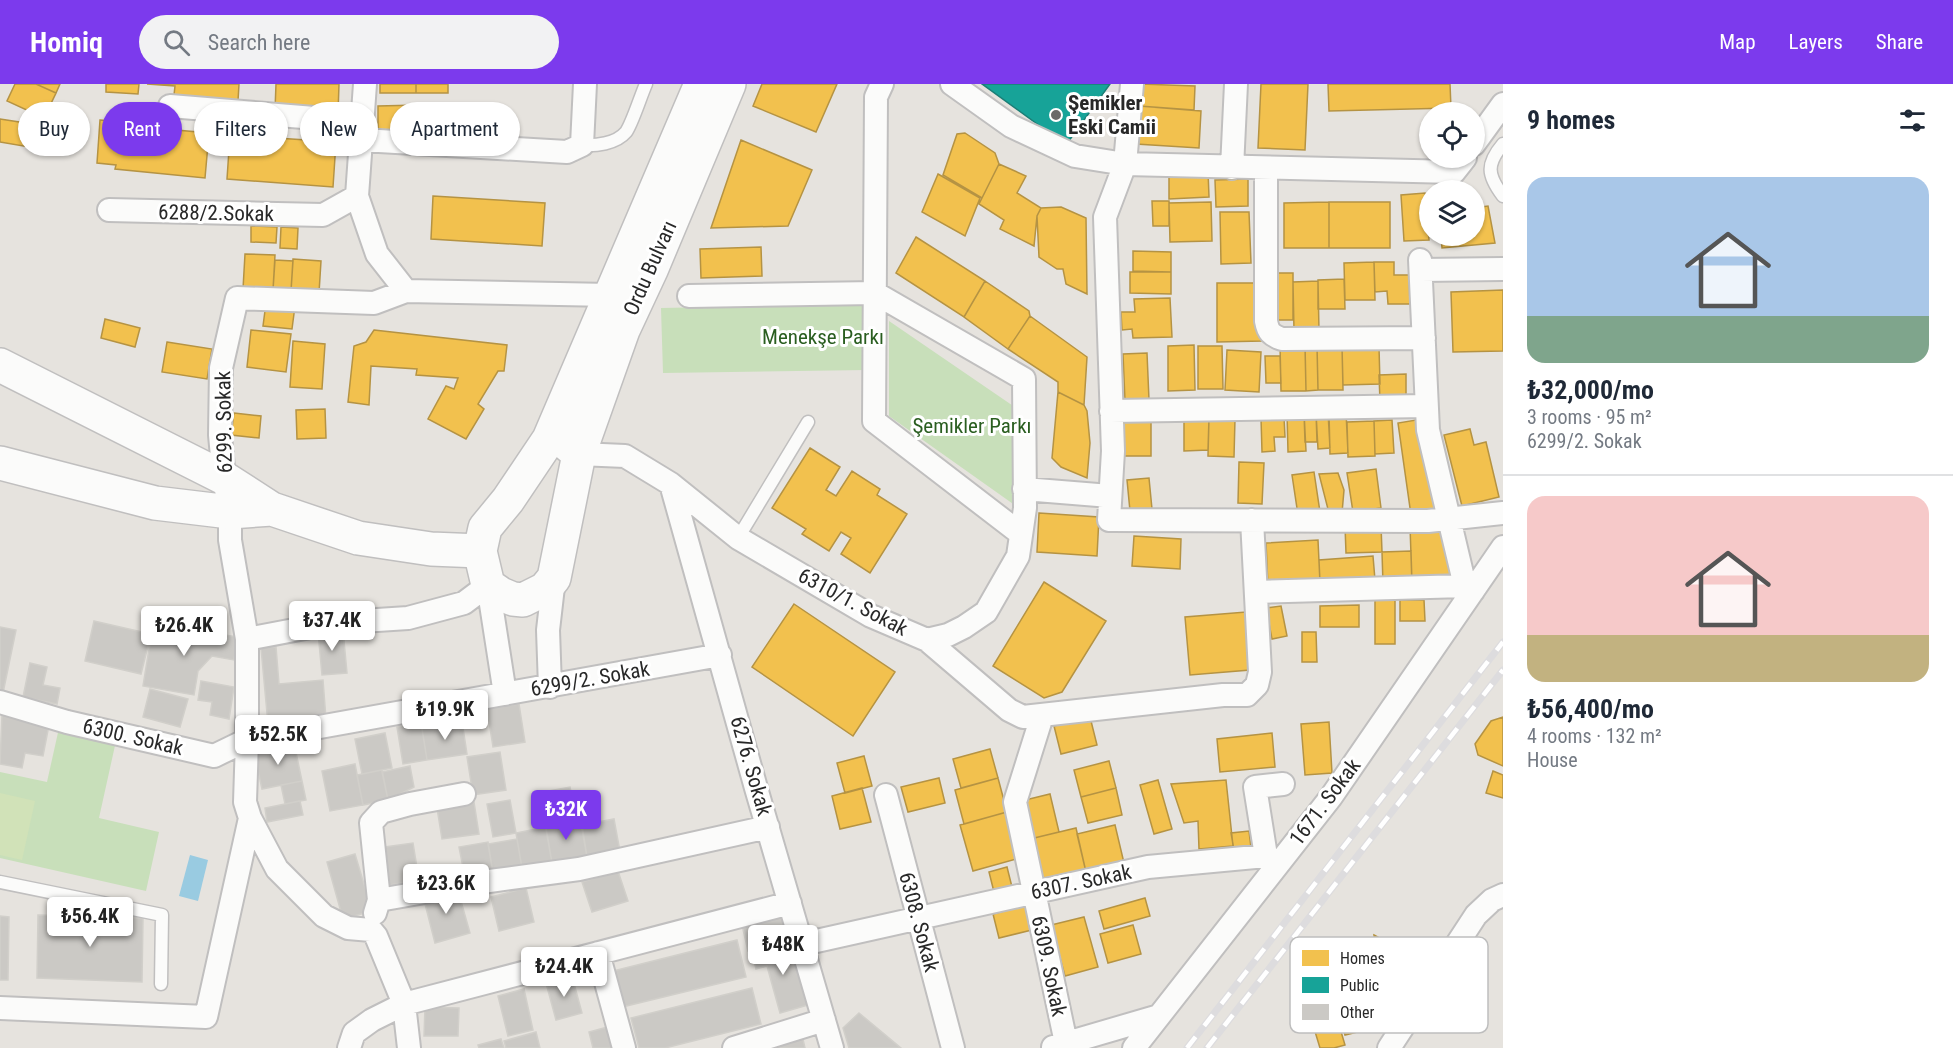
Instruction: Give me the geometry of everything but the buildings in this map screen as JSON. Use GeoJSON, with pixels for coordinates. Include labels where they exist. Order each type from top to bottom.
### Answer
{"type":"FeatureCollection","features":[{"type":"Feature","properties":{"kind":"main road","name":"Ordu Bulvarı"},"geometry":{"type":"LineString","coordinates":[[480,550],[485,528],[508,500],[549,439],[701,84]]}},
{"type":"Feature","properties":{"kind":"main road","name":"Ordu Bulvarı"},"geometry":{"type":"LineString","coordinates":[[554,578],[579,454],[623,330],[651,270],[729,84]]}},
{"type":"Feature","properties":{"kind":"main road"},"geometry":{"type":"LineString","coordinates":[[0,365],[224,478],[272,509],[358,538],[431,549],[480,550],[488,585],[513,600],[523,600],[545,589],[554,578]]}},
{"type":"Feature","properties":{"kind":"main road"},"geometry":{"type":"LineString","coordinates":[[549,439],[562,440],[579,454]]}},
{"type":"Feature","properties":{"kind":"main road"},"geometry":{"type":"LineString","coordinates":[[0,463],[155,503],[230,512],[272,509]]}},
{"type":"Feature","properties":{"kind":"street"},"geometry":{"type":"LineString","coordinates":[[364,102],[365,84]]}},
{"type":"Feature","properties":{"kind":"street"},"geometry":{"type":"LineString","coordinates":[[378,133],[567,152],[582,145],[585,84]]}},
{"type":"Feature","properties":{"kind":"street"},"geometry":{"type":"LineString","coordinates":[[882,84],[876,97],[874,421],[1021,534]]}},
{"type":"Feature","properties":{"kind":"street"},"geometry":{"type":"LineString","coordinates":[[952,84],[1011,126],[1076,156],[1125,164],[1232,168],[1455,172],[1458,168]]}},
{"type":"Feature","properties":{"kind":"street"},"geometry":{"type":"LineString","coordinates":[[1132,84],[1125,164],[1105,217],[1113,451],[1109,520],[1428,521],[1503,513]]}},
{"type":"Feature","properties":{"kind":"street"},"geometry":{"type":"LineString","coordinates":[[1232,168],[1236,84]]}},
{"type":"Feature","properties":{"kind":"street"},"geometry":{"type":"LineString","coordinates":[[1485,129],[1503,104]]}},
{"type":"Feature","properties":{"kind":"street"},"geometry":{"type":"LineString","coordinates":[[182,108],[300,123]]}},
{"type":"Feature","properties":{"kind":"street"},"geometry":{"type":"LineString","coordinates":[[360,156],[357,196],[377,254],[406,291]]}},
{"type":"Feature","properties":{"kind":"street"},"geometry":{"type":"LineString","coordinates":[[1266,168],[1266,321],[1271,334],[1282,339],[1424,338]]}},
{"type":"Feature","properties":{"kind":"street","name":"6288/2.Sokak"},"geometry":{"type":"LineString","coordinates":[[109,210],[323,215],[357,196]]}},
{"type":"Feature","properties":{"kind":"street"},"geometry":{"type":"LineString","coordinates":[[1256,592],[1469,589],[1428,430],[1420,265],[1503,269]]}},
{"type":"Feature","properties":{"kind":"street","name":"6299. Sokak"},"geometry":{"type":"LineString","coordinates":[[247,740],[247,639],[230,540],[230,512],[220,435],[221,368],[237,298],[374,303],[406,291],[610,295]]}},
{"type":"Feature","properties":{"kind":"street"},"geometry":{"type":"LineString","coordinates":[[689,296],[875,293]]}},
{"type":"Feature","properties":{"kind":"street","name":"6310/1. Sokak"},"geometry":{"type":"LineString","coordinates":[[579,454],[625,456],[671,484],[738,538],[871,616],[927,640],[948,635],[964,627],[987,612],[1018,556],[1025,508],[1024,379],[875,293]]}},
{"type":"Feature","properties":{"kind":"street"},"geometry":{"type":"LineString","coordinates":[[1111,411],[1426,406]]}},
{"type":"Feature","properties":{"kind":"street","name":"6276. Sokak"},"geometry":{"type":"LineString","coordinates":[[671,484],[832,1048]]}},
{"type":"Feature","properties":{"kind":"street"},"geometry":{"type":"LineString","coordinates":[[1024,489],[1110,496]]}},
{"type":"Feature","properties":{"kind":"street"},"geometry":{"type":"LineString","coordinates":[[927,640],[1009,710],[1023,717],[1223,695],[1247,695],[1257,686],[1260,672],[1252,520]]}},
{"type":"Feature","properties":{"kind":"street","name":"1671. Sokak"},"geometry":{"type":"LineString","coordinates":[[1134,1048],[1331,797],[1469,589],[1503,547]]}},
{"type":"Feature","properties":{"kind":"street","name":"Ordu Bulvarı"},"geometry":{"type":"LineString","coordinates":[[550,687],[548,630],[554,578]]}},
{"type":"Feature","properties":{"kind":"street"},"geometry":{"type":"LineString","coordinates":[[247,639],[331,623],[408,618],[464,603],[488,585],[505,694]]}},
{"type":"Feature","properties":{"kind":"street","name":"6299/2. Sokak"},"geometry":{"type":"LineString","coordinates":[[247,740],[720,655]]}},
{"type":"Feature","properties":{"kind":"street","name":"6300. Sokak"},"geometry":{"type":"LineString","coordinates":[[0,702],[67,722],[214,756],[247,740]]}},
{"type":"Feature","properties":{"kind":"street","name":"6309. Sokak"},"geometry":{"type":"LineString","coordinates":[[1042,716],[1015,802],[1034,892],[1058,1045]]}},
{"type":"Feature","properties":{"kind":"street"},"geometry":{"type":"LineString","coordinates":[[247,740],[245,802],[250,818],[277,869],[324,916],[348,928],[371,930],[376,936],[404,1004],[408,1048]]}},
{"type":"Feature","properties":{"kind":"street","name":"6307. Sokak"},"geometry":{"type":"LineString","coordinates":[[803,944],[1148,867],[1266,856],[1255,787],[1283,784]]}},
{"type":"Feature","properties":{"kind":"street"},"geometry":{"type":"LineString","coordinates":[[371,930],[379,900],[371,823],[381,812],[464,794]]}},
{"type":"Feature","properties":{"kind":"street","name":"6308. Sokak"},"geometry":{"type":"LineString","coordinates":[[886,795],[953,1048]]}},
{"type":"Feature","properties":{"kind":"street"},"geometry":{"type":"LineString","coordinates":[[0,1008],[206,1017],[250,818]]}},
{"type":"Feature","properties":{"kind":"street"},"geometry":{"type":"LineString","coordinates":[[379,900],[482,882],[579,869],[768,827]]}},
{"type":"Feature","properties":{"kind":"street"},"geometry":{"type":"LineString","coordinates":[[1462,937],[1476,915],[1492,900],[1503,895]]}},
{"type":"Feature","properties":{"kind":"street"},"geometry":{"type":"LineString","coordinates":[[349,1048],[354,1033],[372,1020],[404,1004],[790,903]]}},
{"type":"Feature","properties":{"kind":"street"},"geometry":{"type":"LineString","coordinates":[[598,953],[624,1048]]}},
{"type":"Feature","properties":{"kind":"street"},"geometry":{"type":"LineString","coordinates":[[1058,1045],[1159,1016]]}},
{"type":"Feature","properties":{"kind":"street"},"geometry":{"type":"LineString","coordinates":[[734,1048],[824,1020]]}},
{"type":"Feature","properties":{"kind":"street"},"geometry":{"type":"LineString","coordinates":[[1389,1048],[1399,1033]]}},
{"type":"Feature","properties":{"kind":"lane"},"geometry":{"type":"LineString","coordinates":[[582,145],[610,142],[626,132],[646,84]]}},
{"type":"Feature","properties":{"kind":"lane"},"geometry":{"type":"LineString","coordinates":[[1503,144],[1492,157],[1490,167],[1492,182],[1503,196]]}},
{"type":"Feature","properties":{"kind":"lane"},"geometry":{"type":"LineString","coordinates":[[738,538],[808,422]]}},
{"type":"Feature","properties":{"kind":"lane"},"geometry":{"type":"LineString","coordinates":[[0,882],[162,915],[161,984]]}},
{"type":"Feature","properties":{"kind":"green space","name":"Menekşe Parkı"},"geometry":{"type":"Polygon","coordinates":[[[869,304],[867,370],[663,373],[661,308],[869,304]]]}},
{"type":"Feature","properties":{"kind":"green space","name":"Şemikler Parkı"},"geometry":{"type":"Polygon","coordinates":[[[889,321],[1019,410],[1016,506],[889,416],[889,321]]]}},
{"type":"Feature","properties":{"kind":"green space"},"geometry":{"type":"Polygon","coordinates":[[[59,728],[116,741],[99,818],[159,832],[146,891],[0,858],[0,772],[47,782],[59,728]]]}},
{"type":"Feature","properties":{"kind":"green space"},"geometry":{"type":"Polygon","coordinates":[[[0,793],[35,801],[22,860],[0,855],[0,793]]]}},
{"type":"Feature","properties":{"kind":"water"},"geometry":{"type":"Polygon","coordinates":[[[190,855],[208,860],[198,901],[179,896],[190,855]]]}},
{"type":"Feature","properties":{"kind":"railway"},"geometry":{"type":"LineString","coordinates":[[1187,1048],[1503,642]]}},
{"type":"Feature","properties":{"kind":"railway"},"geometry":{"type":"LineString","coordinates":[[1294,937],[1503,670]]}},
{"type":"Feature","properties":{"kind":"railway"},"geometry":{"type":"LineString","coordinates":[[1207,1048],[1290,942]]}},
{"type":"Feature","properties":{"kind":"place","name":"Şemikler Eski Camii"},"geometry":{"type":"Point","coordinates":[1056,115]}}]}
